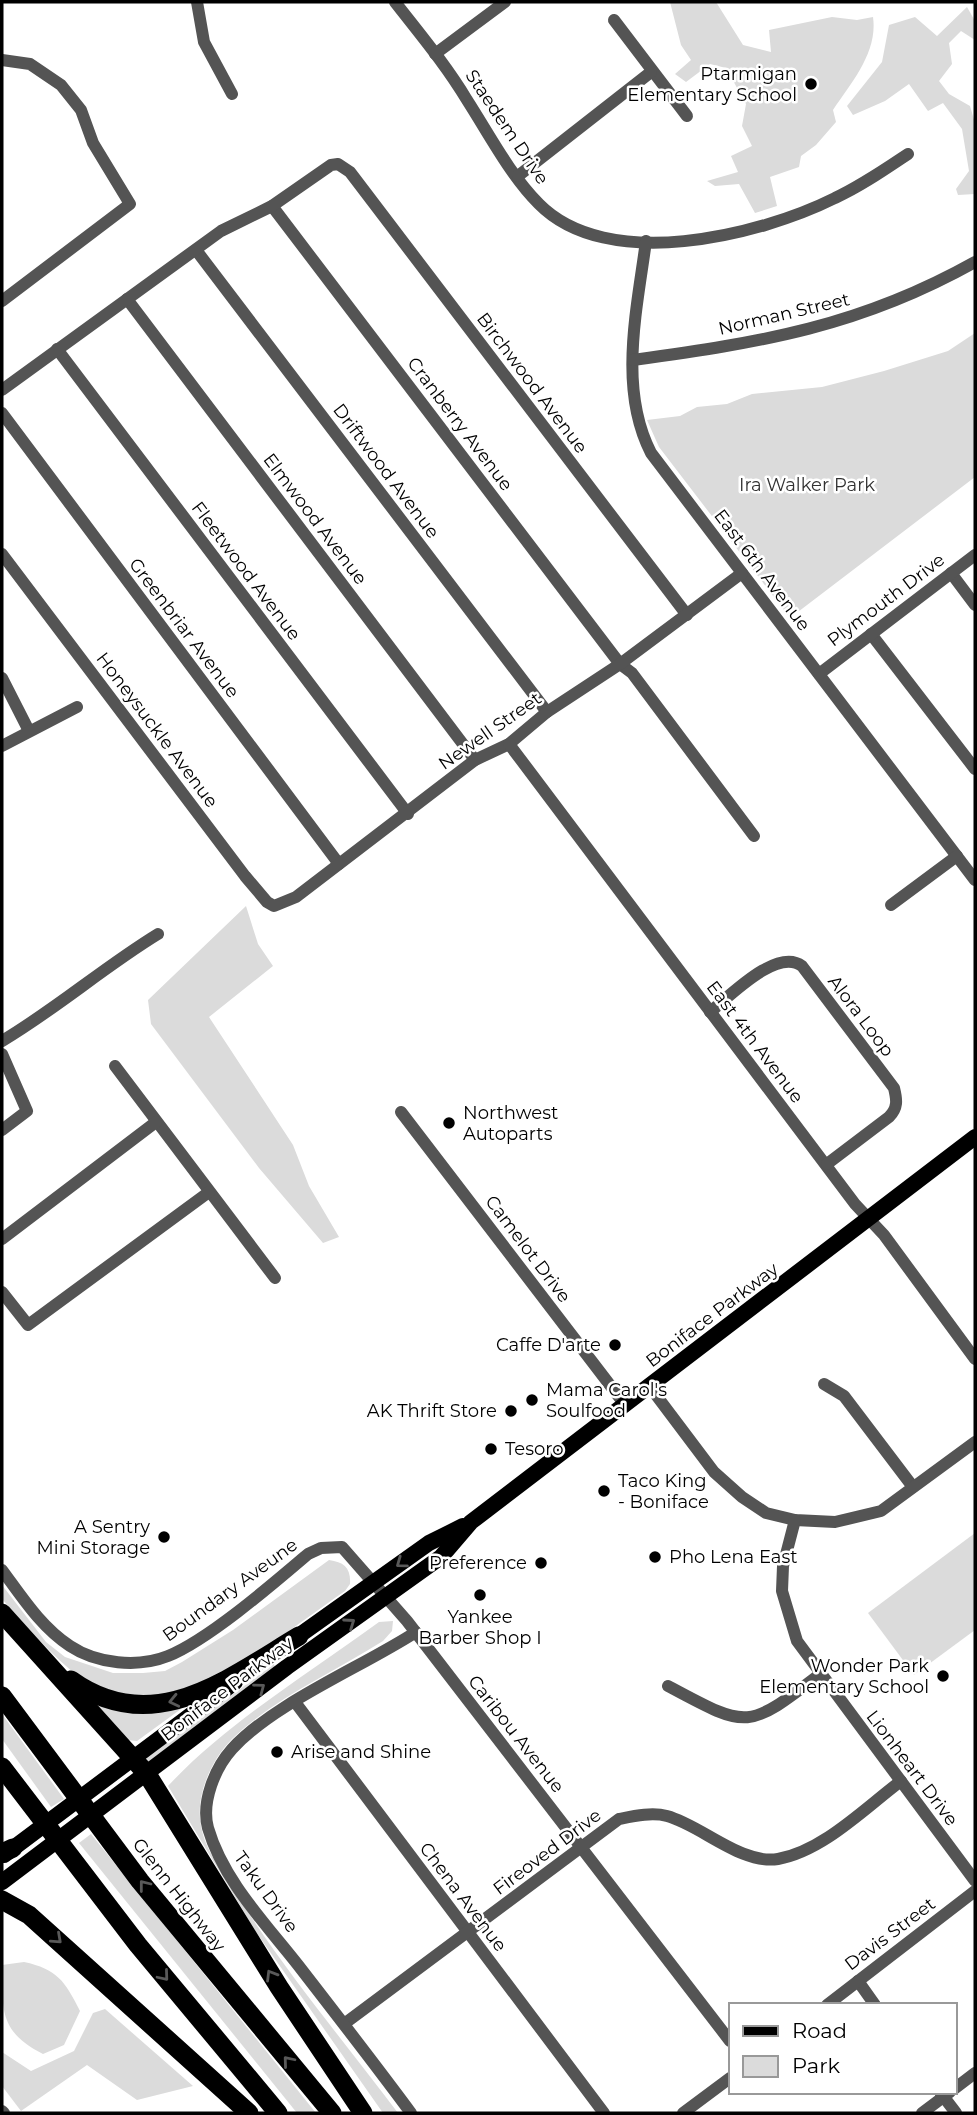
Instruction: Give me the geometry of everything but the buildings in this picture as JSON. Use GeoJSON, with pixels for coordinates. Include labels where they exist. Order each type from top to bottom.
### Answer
{"type":"FeatureCollection","features":[{"type":"Feature","properties":{"kind":"highway"},"geometry":{"type":"LineString","coordinates":[[6,1618],[76,1683],[99,1696],[134,1705],[169,1703],[191,1697],[299,1636]]}},
{"type":"Feature","properties":{"kind":"highway"},"geometry":{"type":"LineString","coordinates":[[6,1618],[147,1774],[285,1997],[363,2113]]}},
{"type":"Feature","properties":{"kind":"highway","name":"Glenn Highway"},"geometry":{"type":"LineString","coordinates":[[2,1696],[140,1881],[332,2113]]}},
{"type":"Feature","properties":{"kind":"highway"},"geometry":{"type":"LineString","coordinates":[[2,1767],[138,1945]]}},
{"type":"Feature","properties":{"kind":"highway"},"geometry":{"type":"LineString","coordinates":[[2,1784],[71,1870],[138,1945],[278,2113]]}},
{"type":"Feature","properties":{"kind":"highway"},"geometry":{"type":"LineString","coordinates":[[2,1899],[29,1915],[249,2113]]}},
{"type":"Feature","properties":{"kind":"main road","name":"Boniface Parkway"},"geometry":{"type":"LineString","coordinates":[[6,1853],[429,1543],[471,1522],[975,1137]]}},
{"type":"Feature","properties":{"kind":"main road","name":"Boniface Parkway"},"geometry":{"type":"LineString","coordinates":[[2,1882],[441,1557],[471,1522]]}},
{"type":"Feature","properties":{"kind":"street"},"geometry":{"type":"LineString","coordinates":[[197,2],[204,42],[232,94]]}},
{"type":"Feature","properties":{"kind":"street"},"geometry":{"type":"LineString","coordinates":[[395,2],[435,54],[505,2]]}},
{"type":"Feature","properties":{"kind":"street"},"geometry":{"type":"LineString","coordinates":[[614,20],[687,116]]}},
{"type":"Feature","properties":{"kind":"street","name":"Staedem Drive"},"geometry":{"type":"LineString","coordinates":[[435,54],[538,204],[573,228],[592,236],[646,241],[695,240],[762,226],[834,199],[908,155]]}},
{"type":"Feature","properties":{"kind":"street"},"geometry":{"type":"LineString","coordinates":[[2,60],[30,65],[61,85],[81,110],[93,143],[130,204],[2,301]]}},
{"type":"Feature","properties":{"kind":"street"},"geometry":{"type":"LineString","coordinates":[[518,176],[651,72]]}},
{"type":"Feature","properties":{"kind":"street","name":"Birchwood Avenue"},"geometry":{"type":"LineString","coordinates":[[272,206],[331,164],[338,164],[350,172],[687,615]]}},
{"type":"Feature","properties":{"kind":"street"},"geometry":{"type":"LineString","coordinates":[[2,390],[222,231],[272,206]]}},
{"type":"Feature","properties":{"kind":"street","name":"Cranberry Avenue"},"geometry":{"type":"LineString","coordinates":[[272,206],[620,664],[632,673],[754,836]]}},
{"type":"Feature","properties":{"kind":"street","name":"East 6th Avenue"},"geometry":{"type":"LineString","coordinates":[[646,241],[633,360],[637,418],[647,445],[975,880]]}},
{"type":"Feature","properties":{"kind":"street","name":"Driftwood Avenue"},"geometry":{"type":"LineString","coordinates":[[196,250],[547,712]]}},
{"type":"Feature","properties":{"kind":"street","name":"Norman Street"},"geometry":{"type":"LineString","coordinates":[[633,360],[762,341],[829,325],[909,296],[975,262]]}},
{"type":"Feature","properties":{"kind":"street","name":"Elmwood Avenue"},"geometry":{"type":"LineString","coordinates":[[127,299],[475,760]]}},
{"type":"Feature","properties":{"kind":"street","name":"Fleetwood Avenue"},"geometry":{"type":"LineString","coordinates":[[57,349],[408,814]]}},
{"type":"Feature","properties":{"kind":"street","name":"Greenbriar Avenue"},"geometry":{"type":"LineString","coordinates":[[2,413],[338,864]]}},
{"type":"Feature","properties":{"kind":"street","name":"Honeysuckle Avenue"},"geometry":{"type":"LineString","coordinates":[[2,554],[260,894],[274,906],[296,897]]}},
{"type":"Feature","properties":{"kind":"street","name":"Plymouth Drive"},"geometry":{"type":"LineString","coordinates":[[819,674],[975,555]]}},
{"type":"Feature","properties":{"kind":"street","name":"Newell Street"},"geometry":{"type":"LineString","coordinates":[[296,897],[408,814],[475,760],[509,744],[547,712],[620,664],[742,573]]}},
{"type":"Feature","properties":{"kind":"street"},"geometry":{"type":"LineString","coordinates":[[951,573],[975,606]]}},
{"type":"Feature","properties":{"kind":"street"},"geometry":{"type":"LineString","coordinates":[[871,634],[975,769]]}},
{"type":"Feature","properties":{"kind":"street"},"geometry":{"type":"LineString","coordinates":[[2,678],[29,731]]}},
{"type":"Feature","properties":{"kind":"street"},"geometry":{"type":"LineString","coordinates":[[2,746],[77,707]]}},
{"type":"Feature","properties":{"kind":"street","name":"East 4th Avenue"},"geometry":{"type":"LineString","coordinates":[[509,744],[709,1012],[855,1204],[870,1218],[975,1359]]}},
{"type":"Feature","properties":{"kind":"street"},"geometry":{"type":"LineString","coordinates":[[891,905],[957,856]]}},
{"type":"Feature","properties":{"kind":"street"},"geometry":{"type":"LineString","coordinates":[[2,1041],[51,1012],[130,951],[158,934]]}},
{"type":"Feature","properties":{"kind":"street","name":"Alora Loop"},"geometry":{"type":"LineString","coordinates":[[709,1012],[778,961],[794,961],[802,966],[894,1088],[897,1100],[888,1118],[827,1164]]}},
{"type":"Feature","properties":{"kind":"street"},"geometry":{"type":"LineString","coordinates":[[2,1054],[27,1111],[2,1130]]}},
{"type":"Feature","properties":{"kind":"street"},"geometry":{"type":"LineString","coordinates":[[115,1066],[275,1278]]}},
{"type":"Feature","properties":{"kind":"street","name":"Camelot Drive"},"geometry":{"type":"LineString","coordinates":[[401,1112],[626,1406]]}},
{"type":"Feature","properties":{"kind":"street"},"geometry":{"type":"LineString","coordinates":[[2,1238],[156,1122]]}},
{"type":"Feature","properties":{"kind":"street"},"geometry":{"type":"LineString","coordinates":[[2,1292],[28,1325],[209,1192]]}},
{"type":"Feature","properties":{"kind":"street"},"geometry":{"type":"LineString","coordinates":[[824,1384],[844,1396],[913,1488]]}},
{"type":"Feature","properties":{"kind":"street"},"geometry":{"type":"LineString","coordinates":[[650,1387],[714,1472],[766,1513],[795,1520],[835,1522],[881,1511],[975,1442]]}},
{"type":"Feature","properties":{"kind":"street","name":"Lionheart Drive"},"geometry":{"type":"LineString","coordinates":[[795,1520],[783,1566],[782,1591],[797,1642],[975,1881]]}},
{"type":"Feature","properties":{"kind":"street","name":"Boundary Aveune"},"geometry":{"type":"LineString","coordinates":[[2,1570],[42,1623],[70,1646],[92,1658],[125,1663],[167,1656],[180,1650],[308,1554],[321,1548],[342,1547],[375,1582]]}},
{"type":"Feature","properties":{"kind":"street","name":"Caribou Avenue"},"geometry":{"type":"LineString","coordinates":[[375,1582],[729,2040]]}},
{"type":"Feature","properties":{"kind":"street","name":"Taku Drive"},"geometry":{"type":"LineString","coordinates":[[411,2113],[245,1897],[220,1858],[207,1825],[208,1797],[215,1776],[231,1750],[295,1702],[416,1632]]}},
{"type":"Feature","properties":{"kind":"street"},"geometry":{"type":"LineString","coordinates":[[668,1686],[731,1717],[750,1718],[772,1711],[819,1675]]}},
{"type":"Feature","properties":{"kind":"street","name":"Chena Avenue"},"geometry":{"type":"LineString","coordinates":[[295,1702],[604,2113]]}},
{"type":"Feature","properties":{"kind":"street","name":"Fireoved Drive"},"geometry":{"type":"LineString","coordinates":[[344,2024],[619,1819],[641,1815],[667,1816],[728,1846],[775,1859],[800,1852],[822,1839],[901,1781]]}},
{"type":"Feature","properties":{"kind":"street","name":"Davis Street"},"geometry":{"type":"LineString","coordinates":[[830,2003],[975,1891]]}},
{"type":"Feature","properties":{"kind":"street"},"geometry":{"type":"LineString","coordinates":[[858,1981],[874,2003]]}},
{"type":"Feature","properties":{"kind":"street"},"geometry":{"type":"LineString","coordinates":[[956,2087],[975,2073]]}},
{"type":"Feature","properties":{"kind":"street"},"geometry":{"type":"LineString","coordinates":[[683,2113],[729,2079]]}},
{"type":"Feature","properties":{"kind":"street"},"geometry":{"type":"LineString","coordinates":[[922,2113],[946,2094]]}},
{"type":"Feature","properties":{"kind":"street"},"geometry":{"type":"LineString","coordinates":[[947,2094],[956,2113]]}},
{"type":"Feature","properties":{"kind":"green space"},"geometry":{"type":"Polygon","coordinates":[[[670,2],[716,2],[743,45],[771,52],[769,30],[832,17],[857,20],[873,17],[872,42],[868,54],[833,110],[836,122],[816,145],[801,156],[799,167],[770,177],[777,206],[755,213],[739,184],[715,186],[707,181],[738,172],[731,156],[752,146],[742,126],[746,104],[726,68],[710,64],[686,82],[675,74],[691,60],[681,45],[670,2]]]}},
{"type":"Feature","properties":{"kind":"green space"},"geometry":{"type":"Polygon","coordinates":[[[967,7],[975,21],[975,40],[961,31],[949,43],[952,64],[939,81],[949,94],[970,106],[975,123],[975,194],[958,195],[956,189],[969,171],[962,129],[943,103],[928,111],[909,84],[885,101],[853,115],[847,106],[882,62],[889,25],[915,17],[937,36],[967,7]]]}},
{"type":"Feature","properties":{"kind":"green space","name":"Ira Walker Park"},"geometry":{"type":"Polygon","coordinates":[[[975,333],[975,477],[790,618],[659,447],[647,420],[680,416],[697,407],[727,404],[752,394],[822,387],[884,371],[948,351],[975,333]]]}},
{"type":"Feature","properties":{"kind":"green space"},"geometry":{"type":"Polygon","coordinates":[[[246,906],[258,944],[273,966],[209,1017],[293,1145],[309,1186],[339,1237],[323,1243],[259,1168],[151,1024],[148,1000],[246,906]]]}},
{"type":"Feature","properties":{"kind":"green space","name":"Wonder Park Elementary School"},"geometry":{"type":"Polygon","coordinates":[[[975,1533],[975,1630],[914,1675],[868,1613],[975,1533]]]}},
{"type":"Feature","properties":{"kind":"green space"},"geometry":{"type":"Polygon","coordinates":[[[329,1560],[339,1562],[348,1570],[350,1584],[345,1591],[253,1655],[219,1674],[183,1689],[148,1696],[113,1693],[81,1678],[49,1650],[2,1599],[2,1585],[46,1642],[65,1657],[113,1673],[165,1671],[233,1630],[329,1560]]]}},
{"type":"Feature","properties":{"kind":"green space"},"geometry":{"type":"Polygon","coordinates":[[[393,1621],[392,1631],[383,1641],[266,1711],[232,1739],[211,1768],[200,1803],[201,1826],[210,1852],[293,1977],[398,2113],[383,2113],[256,1932],[168,1786],[216,1741],[269,1700],[379,1622],[393,1621]]]}},
{"type":"Feature","properties":{"kind":"green space"},"geometry":{"type":"Polygon","coordinates":[[[274,1664],[275,1667],[148,1762],[146,1758],[274,1664]]]}},
{"type":"Feature","properties":{"kind":"green space"},"geometry":{"type":"Polygon","coordinates":[[[92,1703],[180,1706],[181,1709],[137,1741],[127,1740],[92,1703]]]}},
{"type":"Feature","properties":{"kind":"green space"},"geometry":{"type":"Polygon","coordinates":[[[2,1714],[64,1799],[51,1807],[2,1739],[2,1714]]]}},
{"type":"Feature","properties":{"kind":"green space"},"geometry":{"type":"Polygon","coordinates":[[[91,1834],[316,2113],[297,2113],[79,1843],[91,1834]]]}},
{"type":"Feature","properties":{"kind":"green space"},"geometry":{"type":"Polygon","coordinates":[[[24,1962],[45,1968],[59,1978],[80,2011],[64,2045],[43,2054],[18,2037],[6,2018],[2,1995],[2,1965],[24,1962]]]}},
{"type":"Feature","properties":{"kind":"green space"},"geometry":{"type":"Polygon","coordinates":[[[105,2009],[193,2086],[137,2100],[87,2065],[21,2111],[2,2086],[2,2052],[31,2071],[74,2051],[93,2013],[105,2009]]]}},
{"type":"Feature","properties":{"kind":"place","name":"Ptarmigan Elementary School"},"geometry":{"type":"Point","coordinates":[811,84]}},
{"type":"Feature","properties":{"kind":"place","name":"Northwest Autoparts"},"geometry":{"type":"Point","coordinates":[449,1123]}},
{"type":"Feature","properties":{"kind":"place","name":"Caffe D'arte"},"geometry":{"type":"Point","coordinates":[615,1345]}},
{"type":"Feature","properties":{"kind":"place","name":"Mama Carol's Soulfood"},"geometry":{"type":"Point","coordinates":[532,1400]}},
{"type":"Feature","properties":{"kind":"place","name":"AK Thrift Store"},"geometry":{"type":"Point","coordinates":[511,1411]}},
{"type":"Feature","properties":{"kind":"place","name":"Tesoro"},"geometry":{"type":"Point","coordinates":[491,1449]}},
{"type":"Feature","properties":{"kind":"place","name":"Taco King - Boniface"},"geometry":{"type":"Point","coordinates":[604,1491]}},
{"type":"Feature","properties":{"kind":"place","name":"A Sentry Mini Storage"},"geometry":{"type":"Point","coordinates":[164,1537]}},
{"type":"Feature","properties":{"kind":"place","name":"Pho Lena East"},"geometry":{"type":"Point","coordinates":[655,1557]}},
{"type":"Feature","properties":{"kind":"place","name":"Preference"},"geometry":{"type":"Point","coordinates":[541,1563]}},
{"type":"Feature","properties":{"kind":"place","name":"Yankee Barber Shop I"},"geometry":{"type":"Point","coordinates":[480,1595]}},
{"type":"Feature","properties":{"kind":"place","name":"Wonder Park Elementary School"},"geometry":{"type":"Point","coordinates":[943,1676]}},
{"type":"Feature","properties":{"kind":"place","name":"Arise and Shine"},"geometry":{"type":"Point","coordinates":[277,1752]}}]}
